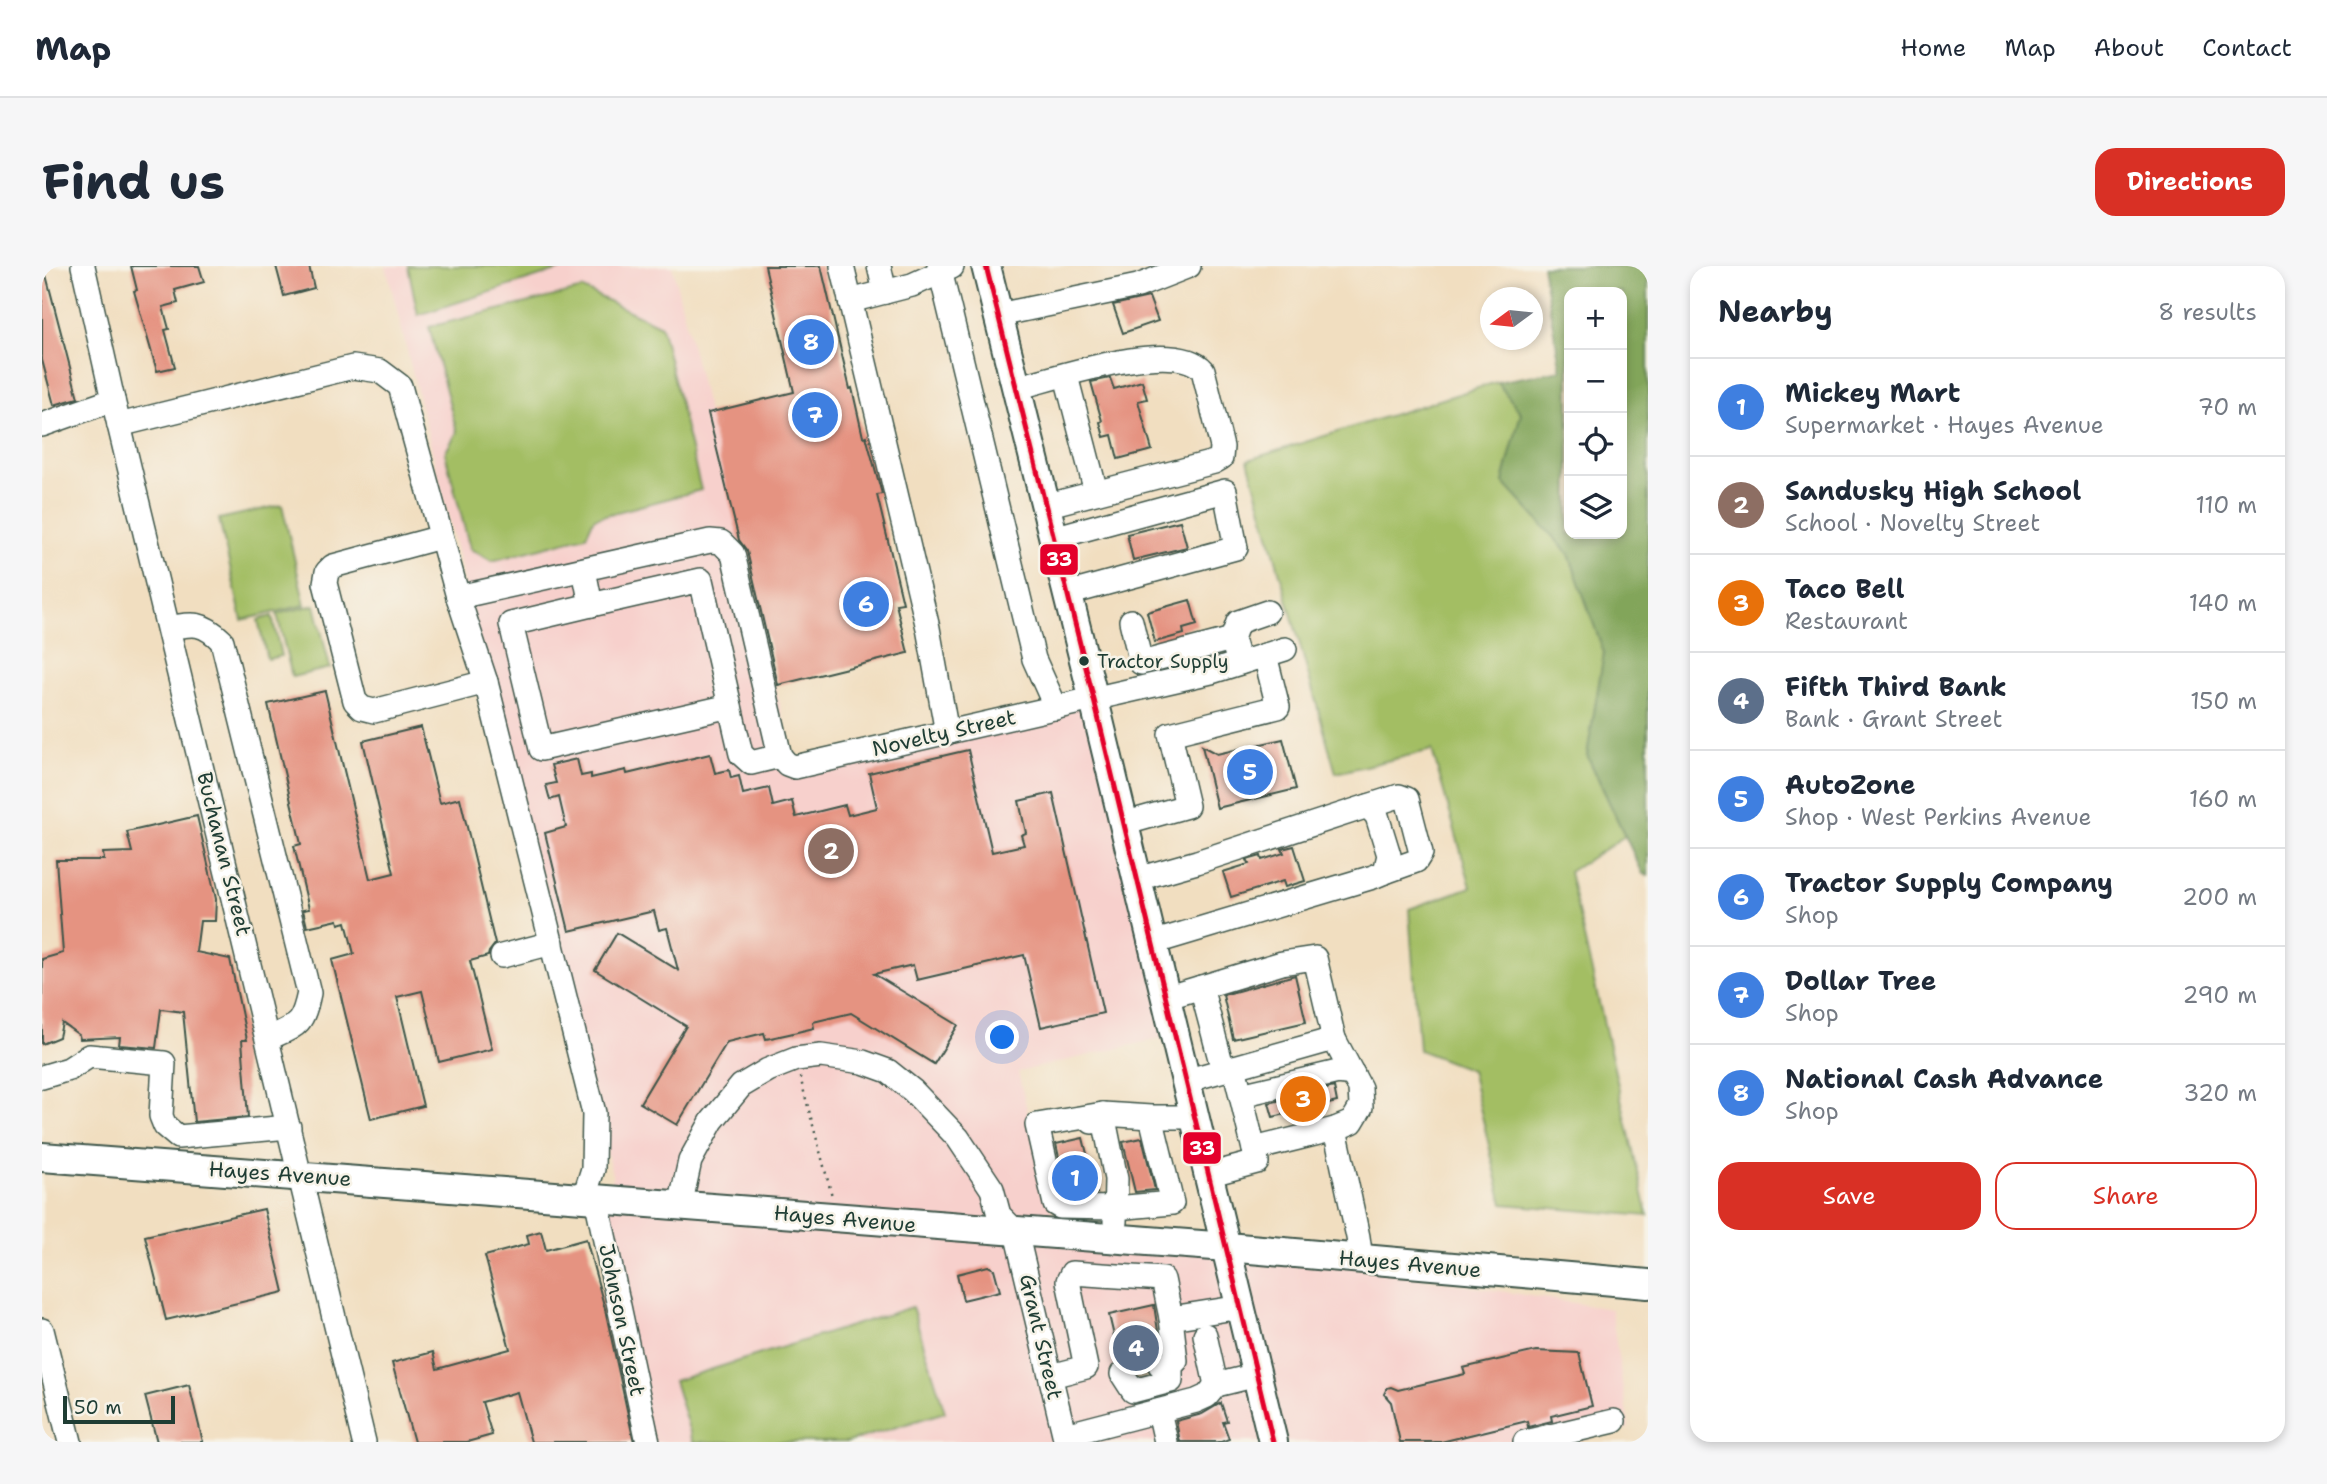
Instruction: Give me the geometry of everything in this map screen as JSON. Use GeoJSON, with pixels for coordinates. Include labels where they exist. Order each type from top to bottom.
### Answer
{"type":"FeatureCollection","features":[{"type":"Feature","properties":{"kind":"main road"},"geometry":{"type":"LineString","coordinates":[[986,266],[1273,1442]]}},
{"type":"Feature","properties":{"kind":"main road","name":"Hayes Avenue"},"geometry":{"type":"LineString","coordinates":[[42,1157],[1227,1247],[1648,1284]]}},
{"type":"Feature","properties":{"kind":"street","name":"Buchanan Street"},"geometry":{"type":"LineString","coordinates":[[83,266],[365,1442]]}},
{"type":"Feature","properties":{"kind":"street"},"geometry":{"type":"LineString","coordinates":[[842,266],[928,628],[947,733]]}},
{"type":"Feature","properties":{"kind":"street"},"geometry":{"type":"LineString","coordinates":[[879,266],[885,292]]}},
{"type":"Feature","properties":{"kind":"street"},"geometry":{"type":"LineString","coordinates":[[998,315],[1138,286],[1189,266]]}},
{"type":"Feature","properties":{"kind":"street"},"geometry":{"type":"LineString","coordinates":[[850,301],[912,285],[944,268],[1034,659],[1056,708]]}},
{"type":"Feature","properties":{"kind":"street"},"geometry":{"type":"LineString","coordinates":[[1016,388],[1129,359],[1163,357],[1196,362],[1203,370],[1222,447],[1221,458],[1214,462],[1045,506]]}},
{"type":"Feature","properties":{"kind":"street"},"geometry":{"type":"LineString","coordinates":[[120,425],[353,367],[380,371],[400,386],[458,597],[486,682],[594,1113],[590,1198]]}},
{"type":"Feature","properties":{"kind":"street"},"geometry":{"type":"LineString","coordinates":[[1066,376],[1096,492]]}},
{"type":"Feature","properties":{"kind":"street"},"geometry":{"type":"LineString","coordinates":[[42,425],[113,400]]}},
{"type":"Feature","properties":{"kind":"street"},"geometry":{"type":"LineString","coordinates":[[1053,538],[1225,491],[1236,548],[1067,594]]}},
{"type":"Feature","properties":{"kind":"street"},"geometry":{"type":"LineString","coordinates":[[441,537],[333,566],[327,572],[325,583],[355,701],[362,708],[374,711],[486,682]]}},
{"type":"Feature","properties":{"kind":"street"},"geometry":{"type":"LineString","coordinates":[[458,597],[710,541],[722,542],[733,554],[788,762]]}},
{"type":"Feature","properties":{"kind":"street"},"geometry":{"type":"LineString","coordinates":[[583,570],[591,605]]}},
{"type":"Feature","properties":{"kind":"street"},"geometry":{"type":"LineString","coordinates":[[701,580],[730,706],[541,749],[512,624],[701,580]]}},
{"type":"Feature","properties":{"kind":"street"},"geometry":{"type":"LineString","coordinates":[[1239,663],[1233,639],[1238,622],[1267,611]]}},
{"type":"Feature","properties":{"kind":"street"},"geometry":{"type":"LineString","coordinates":[[1131,621],[1141,663],[1233,639]]}},
{"type":"Feature","properties":{"kind":"street"},"geometry":{"type":"LineString","coordinates":[[169,628],[191,623],[210,629],[222,641],[309,993],[304,1014],[296,1026],[268,1038]]}},
{"type":"Feature","properties":{"kind":"street","name":"Novelty Street"},"geometry":{"type":"LineString","coordinates":[[730,706],[741,754],[751,763],[788,762],[947,733],[1094,700],[1183,679],[1275,652],[1278,707],[1170,734],[1188,806],[1124,824]]}},
{"type":"Feature","properties":{"kind":"street"},"geometry":{"type":"LineString","coordinates":[[1177,653],[1183,679]]}},
{"type":"Feature","properties":{"kind":"street"},"geometry":{"type":"LineString","coordinates":[[1137,879],[1399,796],[1407,799],[1421,853],[1416,861],[1385,872],[1152,943]]}},
{"type":"Feature","properties":{"kind":"street"},"geometry":{"type":"LineString","coordinates":[[1368,806],[1377,816],[1389,855],[1385,872]]}},
{"type":"Feature","properties":{"kind":"street"},"geometry":{"type":"LineString","coordinates":[[502,956],[552,943]]}},
{"type":"Feature","properties":{"kind":"street"},"geometry":{"type":"LineString","coordinates":[[1165,998],[1282,963],[1315,958],[1334,1039],[1360,1088],[1361,1107],[1352,1122],[1335,1129],[1254,1149]]}},
{"type":"Feature","properties":{"kind":"street"},"geometry":{"type":"LineString","coordinates":[[1201,987],[1229,1069],[1241,1095],[1257,1162],[1208,1175]]}},
{"type":"Feature","properties":{"kind":"street"},"geometry":{"type":"LineString","coordinates":[[1185,1081],[1334,1039]]}},
{"type":"Feature","properties":{"kind":"street"},"geometry":{"type":"LineString","coordinates":[[42,1077],[69,1069],[89,1056],[164,1063],[162,1116],[165,1126],[178,1137],[289,1127]]}},
{"type":"Feature","properties":{"kind":"street"},"geometry":{"type":"LineString","coordinates":[[680,1206],[690,1161],[712,1121],[741,1086],[768,1070],[796,1059],[821,1056],[863,1062],[888,1071],[914,1091],[958,1138],[992,1189],[999,1215],[1016,1232]]}},
{"type":"Feature","properties":{"kind":"street"},"geometry":{"type":"LineString","coordinates":[[1241,1095],[1338,1072],[1353,1074]]}},
{"type":"Feature","properties":{"kind":"street"},"geometry":{"type":"LineString","coordinates":[[1151,1117],[1172,1203],[1115,1208],[1060,1207],[1055,1204],[1037,1125],[1103,1114],[1194,1117]]}},
{"type":"Feature","properties":{"kind":"street"},"geometry":{"type":"LineString","coordinates":[[1103,1114],[1116,1179],[1115,1239]]}},
{"type":"Feature","properties":{"kind":"street"},"geometry":{"type":"LineString","coordinates":[[1335,1129],[1361,1259]]}},
{"type":"Feature","properties":{"kind":"street","name":"Johnson Street"},"geometry":{"type":"LineString","coordinates":[[590,1198],[648,1442]]}},
{"type":"Feature","properties":{"kind":"street","name":"Grant Street"},"geometry":{"type":"LineString","coordinates":[[1016,1232],[1065,1439]]}},
{"type":"Feature","properties":{"kind":"street"},"geometry":{"type":"LineString","coordinates":[[1071,1236],[1072,1273],[1068,1281],[1086,1367]]}},
{"type":"Feature","properties":{"kind":"street"},"geometry":{"type":"LineString","coordinates":[[1051,1376],[1086,1367],[1113,1376],[1177,1361],[1163,1279],[1072,1273]]}},
{"type":"Feature","properties":{"kind":"street"},"geometry":{"type":"LineString","coordinates":[[1171,1318],[1241,1307]]}},
{"type":"Feature","properties":{"kind":"street"},"geometry":{"type":"LineString","coordinates":[[42,1330],[47,1374],[69,1442]]}},
{"type":"Feature","properties":{"kind":"street"},"geometry":{"type":"LineString","coordinates":[[1205,1335],[1216,1385]]}},
{"type":"Feature","properties":{"kind":"street"},"geometry":{"type":"LineString","coordinates":[[1065,1439],[1207,1396],[1216,1385],[1257,1375]]}},
{"type":"Feature","properties":{"kind":"street"},"geometry":{"type":"LineString","coordinates":[[1159,1410],[1166,1442]]}},
{"type":"Feature","properties":{"kind":"street"},"geometry":{"type":"LineString","coordinates":[[1524,1442],[1614,1421]]}},
{"type":"Feature","properties":{"kind":"path"},"geometry":{"type":"LineString","coordinates":[[796,1059],[833,1203]]}},
{"type":"Feature","properties":{"kind":"shaded area"},"geometry":{"type":"Polygon","coordinates":[[[386,266],[672,266],[795,767],[1094,700],[1174,1035],[1018,1072],[1057,1235],[1227,1247],[1611,1309],[1629,1428],[1571,1442],[648,1442],[596,1198],[613,1178],[386,266]]]}},
{"type":"Feature","properties":{"kind":"green space"},"geometry":{"type":"Polygon","coordinates":[[[408,266],[572,266],[418,315],[408,266]]]}},
{"type":"Feature","properties":{"kind":"green space"},"geometry":{"type":"Polygon","coordinates":[[[1542,266],[1648,266],[1648,875],[1643,874],[1587,755],[1604,653],[1569,554],[1503,482],[1521,413],[1497,382],[1561,370],[1542,266]]]}},
{"type":"Feature","properties":{"kind":"green space"},"geometry":{"type":"Polygon","coordinates":[[[583,289],[661,326],[701,490],[594,518],[586,536],[492,561],[470,549],[445,453],[457,432],[429,327],[583,289]]]}},
{"type":"Feature","properties":{"kind":"green space"},"geometry":{"type":"Polygon","coordinates":[[[1497,382],[1521,413],[1503,482],[1569,554],[1604,653],[1587,755],[1625,836],[1569,872],[1648,1216],[1503,1204],[1471,1070],[1419,1050],[1409,909],[1471,887],[1432,750],[1336,773],[1248,460],[1497,382]]]}},
{"type":"Feature","properties":{"kind":"green space"},"geometry":{"type":"Polygon","coordinates":[[[282,505],[305,605],[242,620],[219,519],[282,505]]]}},
{"type":"Feature","properties":{"kind":"green space"},"geometry":{"type":"Polygon","coordinates":[[[315,605],[330,668],[292,677],[277,614],[315,605]]]}},
{"type":"Feature","properties":{"kind":"green space"},"geometry":{"type":"Polygon","coordinates":[[[272,616],[281,656],[267,659],[258,620],[272,616]]]}},
{"type":"Feature","properties":{"kind":"green space"},"geometry":{"type":"Polygon","coordinates":[[[912,1307],[945,1412],[848,1442],[693,1442],[674,1381],[912,1307]]]}},
{"type":"Feature","properties":{"kind":"building"},"geometry":{"type":"Polygon","coordinates":[[[131,266],[199,266],[204,282],[175,290],[178,303],[163,307],[169,329],[165,330],[175,367],[157,371],[134,291],[137,290],[131,266]]]}},
{"type":"Feature","properties":{"kind":"building"},"geometry":{"type":"Polygon","coordinates":[[[276,266],[309,266],[314,288],[284,296],[276,266]]]}},
{"type":"Feature","properties":{"kind":"building"},"geometry":{"type":"Polygon","coordinates":[[[765,266],[821,266],[850,389],[852,388],[863,437],[866,436],[882,494],[877,495],[903,603],[896,604],[908,653],[778,685],[747,551],[739,540],[708,413],[794,392],[765,266]]]}},
{"type":"Feature","properties":{"kind":"building"},"geometry":{"type":"Polygon","coordinates":[[[42,275],[46,275],[78,398],[54,405],[42,360],[42,275]]]}},
{"type":"Feature","properties":{"kind":"building"},"geometry":{"type":"Polygon","coordinates":[[[1149,297],[1158,321],[1123,333],[1113,305],[1149,297]]]}},
{"type":"Feature","properties":{"kind":"building"},"geometry":{"type":"Polygon","coordinates":[[[1110,378],[1114,389],[1142,381],[1147,399],[1138,401],[1152,450],[1118,459],[1112,435],[1104,437],[1091,382],[1110,378]]]}},
{"type":"Feature","properties":{"kind":"building"},"geometry":{"type":"Polygon","coordinates":[[[1180,521],[1187,547],[1133,560],[1127,534],[1180,521]]]}},
{"type":"Feature","properties":{"kind":"building"},"geometry":{"type":"Polygon","coordinates":[[[1190,600],[1197,625],[1183,629],[1184,634],[1155,642],[1147,612],[1190,600]]]}},
{"type":"Feature","properties":{"kind":"building"},"geometry":{"type":"Polygon","coordinates":[[[325,691],[370,879],[394,873],[363,741],[421,727],[440,803],[460,798],[495,944],[488,956],[470,961],[492,1049],[439,1062],[422,991],[397,997],[423,1106],[371,1119],[332,960],[354,954],[346,922],[339,924],[338,920],[307,927],[303,910],[309,909],[294,846],[301,844],[268,704],[325,691]]]}},
{"type":"Feature","properties":{"kind":"building"},"geometry":{"type":"Polygon","coordinates":[[[1283,739],[1296,789],[1217,808],[1202,746],[1217,754],[1283,739]]]}},
{"type":"Feature","properties":{"kind":"building"},"geometry":{"type":"Polygon","coordinates":[[[968,750],[992,852],[1024,845],[1021,835],[1026,833],[1019,801],[1053,793],[1103,1013],[1041,1027],[1024,955],[917,980],[913,965],[874,974],[958,1025],[934,1064],[851,1013],[813,1022],[814,1028],[789,1034],[766,1039],[764,1033],[727,1042],[677,1125],[640,1103],[686,1026],[595,970],[617,933],[678,970],[667,928],[659,930],[654,911],[569,931],[545,833],[566,827],[559,797],[550,800],[546,785],[556,783],[551,765],[577,759],[581,776],[591,774],[591,778],[626,770],[627,774],[710,754],[715,773],[729,770],[731,778],[739,776],[743,794],[769,788],[773,806],[792,801],[796,817],[845,805],[848,815],[877,808],[869,773],[968,750]]]}},
{"type":"Feature","properties":{"kind":"building"},"geometry":{"type":"Polygon","coordinates":[[[197,816],[216,899],[215,921],[200,921],[196,952],[230,959],[247,1040],[242,1040],[248,1117],[194,1122],[183,1012],[161,1009],[156,1048],[119,1045],[120,1037],[80,1039],[79,1035],[62,1023],[59,1037],[42,1044],[42,959],[63,953],[56,860],[104,860],[103,853],[132,852],[127,832],[197,816]]]}},
{"type":"Feature","properties":{"kind":"building"},"geometry":{"type":"Polygon","coordinates":[[[1294,846],[1305,881],[1285,887],[1283,881],[1231,897],[1223,872],[1249,864],[1247,860],[1261,856],[1262,860],[1284,853],[1282,849],[1294,846]]]}},
{"type":"Feature","properties":{"kind":"building"},"geometry":{"type":"Polygon","coordinates":[[[1295,975],[1306,1022],[1233,1039],[1223,995],[1295,975]]]}},
{"type":"Feature","properties":{"kind":"building"},"geometry":{"type":"Polygon","coordinates":[[[1334,1087],[1337,1102],[1273,1117],[1269,1103],[1334,1087]]]}},
{"type":"Feature","properties":{"kind":"building"},"geometry":{"type":"Polygon","coordinates":[[[1083,1138],[1097,1193],[1067,1193],[1056,1144],[1083,1138]]]}},
{"type":"Feature","properties":{"kind":"building"},"geometry":{"type":"Polygon","coordinates":[[[1142,1138],[1155,1190],[1135,1192],[1123,1142],[1142,1138]]]}},
{"type":"Feature","properties":{"kind":"building"},"geometry":{"type":"Polygon","coordinates":[[[264,1209],[284,1292],[166,1320],[145,1236],[264,1209]]]}},
{"type":"Feature","properties":{"kind":"building"},"geometry":{"type":"Polygon","coordinates":[[[541,1231],[546,1250],[586,1239],[605,1309],[634,1442],[531,1442],[517,1392],[482,1402],[492,1435],[467,1442],[414,1442],[392,1363],[433,1352],[437,1369],[510,1349],[485,1256],[529,1244],[527,1235],[541,1231]]]}},
{"type":"Feature","properties":{"kind":"building"},"geometry":{"type":"Polygon","coordinates":[[[988,1266],[994,1269],[1000,1291],[963,1300],[957,1274],[988,1266]]]}},
{"type":"Feature","properties":{"kind":"building"},"geometry":{"type":"Polygon","coordinates":[[[1154,1305],[1160,1344],[1156,1345],[1157,1351],[1153,1352],[1147,1361],[1149,1372],[1139,1375],[1125,1351],[1118,1353],[1109,1315],[1154,1305]]]}},
{"type":"Feature","properties":{"kind":"building"},"geometry":{"type":"Polygon","coordinates":[[[1536,1351],[1579,1353],[1592,1406],[1551,1416],[1552,1421],[1528,1427],[1527,1421],[1441,1442],[1400,1442],[1391,1402],[1384,1394],[1387,1388],[1398,1390],[1465,1374],[1463,1368],[1536,1351]]]}},
{"type":"Feature","properties":{"kind":"building"},"geometry":{"type":"Polygon","coordinates":[[[189,1385],[203,1442],[157,1442],[145,1396],[189,1385]]]}},
{"type":"Feature","properties":{"kind":"building"},"geometry":{"type":"Polygon","coordinates":[[[1221,1403],[1227,1421],[1223,1422],[1229,1439],[1221,1442],[1180,1442],[1176,1421],[1202,1414],[1221,1403]]]}},
{"type":"Feature","properties":{"kind":"tunnel"},"geometry":{"type":"LineString","coordinates":[[1133,1371],[1156,1366]]}},
{"type":"Feature","properties":{"kind":"transit line","name":"33"},"geometry":{"type":"LineString","coordinates":[[986,266],[1273,1442]]}},
{"type":"Feature","properties":{"kind":"place","name":"National Cash Advance"},"geometry":{"type":"Point","coordinates":[811,342]}},
{"type":"Feature","properties":{"kind":"place","name":"Dollar Tree"},"geometry":{"type":"Point","coordinates":[815,415]}},
{"type":"Feature","properties":{"kind":"place","name":"Tractor Supply Company"},"geometry":{"type":"Point","coordinates":[866,604]}},
{"type":"Feature","properties":{"kind":"place","name":"Tractor Supply"},"geometry":{"type":"Point","coordinates":[1084,661]}},
{"type":"Feature","properties":{"kind":"place","name":"AutoZone"},"geometry":{"type":"Point","coordinates":[1250,772]}},
{"type":"Feature","properties":{"kind":"place","name":"Sandusky High School"},"geometry":{"type":"Point","coordinates":[831,851]}},
{"type":"Feature","properties":{"kind":"place","name":"Taco Bell"},"geometry":{"type":"Point","coordinates":[1303,1099]}},
{"type":"Feature","properties":{"kind":"place","name":"Mickey Mart"},"geometry":{"type":"Point","coordinates":[1075,1178]}},
{"type":"Feature","properties":{"kind":"place","name":"Fifth Third Bank"},"geometry":{"type":"Point","coordinates":[1136,1348]}}]}
